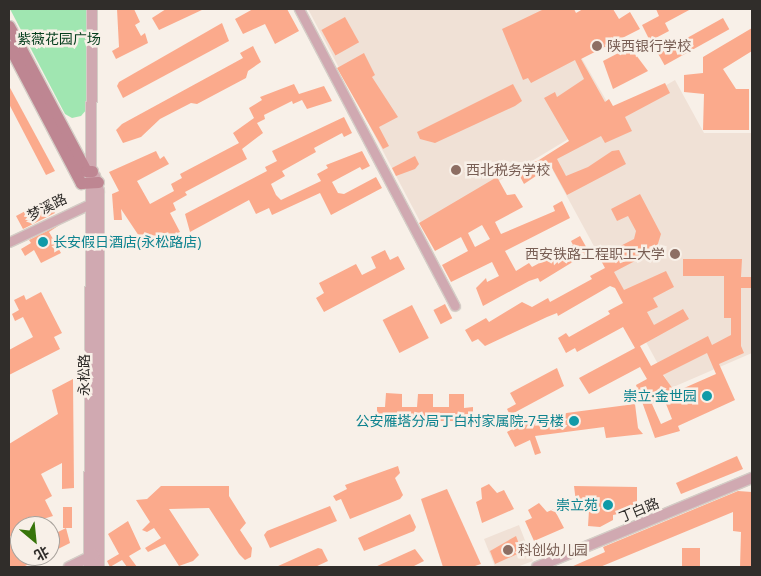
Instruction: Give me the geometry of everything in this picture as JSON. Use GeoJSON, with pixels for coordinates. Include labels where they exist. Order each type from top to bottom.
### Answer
{"type":"FeatureCollection","features":[{"type":"Feature","properties":{"kind":"main road"},"geometry":{"type":"LineString","coordinates":[[9,26],[86,171],[94,178],[81,183],[9,46]]}},
{"type":"Feature","properties":{"kind":"street","name":"永松路"},"geometry":{"type":"LineString","coordinates":[[92,9],[99,567]]}},
{"type":"Feature","properties":{"kind":"street"},"geometry":{"type":"LineString","coordinates":[[299,9],[455,306]]}},
{"type":"Feature","properties":{"kind":"street","name":"永松路"},"geometry":{"type":"LineString","coordinates":[[89,562],[95,201]]}},
{"type":"Feature","properties":{"kind":"street","name":"梦溪路"},"geometry":{"type":"LineString","coordinates":[[9,242],[95,201]]}},
{"type":"Feature","properties":{"kind":"street","name":"丁白路"},"geometry":{"type":"LineString","coordinates":[[537,567],[752,478]]}},
{"type":"Feature","properties":{"kind":"street"},"geometry":{"type":"LineString","coordinates":[[69,567],[89,562],[99,552]]}},
{"type":"Feature","properties":{"kind":"shaded area","name":"西北税务学校"},"geometry":{"type":"Polygon","coordinates":[[[308,9],[553,9],[613,112],[423,227],[308,9]]]}},
{"type":"Feature","properties":{"kind":"shaded area","name":"西安铁路工程职工大学"},"geometry":{"type":"Polygon","coordinates":[[[675,80],[704,133],[752,133],[752,353],[671,388],[545,156],[675,80]]]}},
{"type":"Feature","properties":{"kind":"shaded area","name":"科创幼儿园"},"geometry":{"type":"Polygon","coordinates":[[[519,525],[533,561],[517,567],[495,567],[484,539],[519,525]]]}},
{"type":"Feature","properties":{"kind":"green space","name":"紫薇花园广场"},"geometry":{"type":"Polygon","coordinates":[[[10,9],[88,9],[87,109],[81,116],[72,118],[65,114],[10,9]]]}},
{"type":"Feature","properties":{"kind":"building"},"geometry":{"type":"Polygon","coordinates":[[[117,9],[134,9],[140,22],[135,25],[141,36],[145,33],[148,43],[116,59],[112,51],[119,47],[117,9]]]}},
{"type":"Feature","properties":{"kind":"building"},"geometry":{"type":"Polygon","coordinates":[[[166,9],[204,9],[159,30],[152,18],[166,9]]]}},
{"type":"Feature","properties":{"kind":"building"},"geometry":{"type":"Polygon","coordinates":[[[253,9],[287,9],[299,31],[275,44],[265,24],[243,34],[235,19],[253,9]]]}},
{"type":"Feature","properties":{"kind":"building"},"geometry":{"type":"Polygon","coordinates":[[[544,9],[574,9],[576,13],[583,9],[613,9],[619,19],[630,12],[640,29],[581,59],[605,102],[609,99],[613,106],[665,83],[670,93],[625,117],[632,131],[605,143],[601,136],[557,159],[566,176],[588,167],[612,151],[619,150],[626,164],[567,195],[551,166],[524,184],[516,169],[539,160],[569,141],[544,98],[555,92],[557,97],[584,79],[575,60],[531,83],[528,78],[523,80],[502,29],[544,9]]]}},
{"type":"Feature","properties":{"kind":"building"},"geometry":{"type":"Polygon","coordinates":[[[656,9],[691,9],[665,23],[669,31],[650,41],[642,25],[659,16],[656,9]]]}},
{"type":"Feature","properties":{"kind":"building"},"geometry":{"type":"Polygon","coordinates":[[[345,17],[359,42],[335,55],[321,30],[345,17]]]}},
{"type":"Feature","properties":{"kind":"building"},"geometry":{"type":"Polygon","coordinates":[[[723,18],[729,29],[665,65],[658,54],[723,18]]]}},
{"type":"Feature","properties":{"kind":"building"},"geometry":{"type":"Polygon","coordinates":[[[222,23],[229,41],[123,98],[117,86],[119,82],[222,23]]]}},
{"type":"Feature","properties":{"kind":"building"},"geometry":{"type":"Polygon","coordinates":[[[752,28],[752,51],[723,69],[736,89],[749,89],[749,130],[703,130],[704,94],[684,92],[684,75],[703,73],[703,57],[752,28]]]}},
{"type":"Feature","properties":{"kind":"building"},"geometry":{"type":"Polygon","coordinates":[[[253,46],[261,62],[248,71],[246,78],[197,104],[191,103],[160,119],[141,137],[123,143],[116,130],[122,124],[243,58],[240,53],[253,46]]]}},
{"type":"Feature","properties":{"kind":"building"},"geometry":{"type":"Polygon","coordinates":[[[630,47],[648,71],[613,89],[603,61],[630,47]]]}},
{"type":"Feature","properties":{"kind":"building"},"geometry":{"type":"Polygon","coordinates":[[[364,53],[375,75],[372,77],[398,117],[379,127],[389,146],[383,149],[337,68],[364,53]]]}},
{"type":"Feature","properties":{"kind":"building"},"geometry":{"type":"Polygon","coordinates":[[[294,84],[299,94],[324,86],[332,101],[307,109],[302,100],[293,104],[292,101],[264,115],[265,119],[257,123],[263,133],[242,149],[247,159],[185,192],[187,195],[173,203],[176,210],[170,213],[180,232],[145,245],[121,209],[122,220],[114,220],[112,194],[119,191],[109,172],[156,151],[160,159],[164,156],[169,164],[137,181],[150,204],[174,191],[171,184],[182,178],[180,174],[239,143],[233,133],[254,118],[249,108],[262,100],[260,97],[294,84]]]}},
{"type":"Feature","properties":{"kind":"building"},"geometry":{"type":"Polygon","coordinates":[[[513,84],[522,101],[515,106],[435,143],[420,139],[417,132],[513,84]]]}},
{"type":"Feature","properties":{"kind":"building"},"geometry":{"type":"Polygon","coordinates":[[[9,86],[55,171],[46,175],[9,104],[9,86]]]}},
{"type":"Feature","properties":{"kind":"building"},"geometry":{"type":"Polygon","coordinates":[[[344,117],[352,133],[344,137],[342,133],[314,148],[316,152],[282,171],[285,176],[271,184],[276,195],[281,200],[321,181],[317,174],[328,168],[326,165],[362,151],[370,166],[362,170],[360,167],[332,182],[338,193],[344,194],[376,177],[382,188],[331,215],[320,193],[272,215],[269,208],[256,214],[249,200],[190,232],[185,214],[267,171],[265,167],[277,161],[272,151],[344,117]]]}},
{"type":"Feature","properties":{"kind":"building"},"geometry":{"type":"Polygon","coordinates":[[[415,156],[419,164],[415,169],[396,176],[392,168],[415,156]]]}},
{"type":"Feature","properties":{"kind":"building"},"geometry":{"type":"Polygon","coordinates":[[[497,177],[507,195],[515,194],[523,207],[495,222],[501,234],[555,211],[553,206],[562,201],[570,218],[505,251],[516,271],[529,263],[532,267],[573,245],[571,241],[580,236],[589,252],[540,282],[538,278],[529,281],[483,306],[476,288],[486,278],[487,282],[499,276],[492,262],[451,282],[442,265],[468,251],[461,237],[435,251],[419,223],[497,177]],[[482,225],[468,233],[475,247],[490,239],[482,225]]]}},
{"type":"Feature","properties":{"kind":"building"},"geometry":{"type":"Polygon","coordinates":[[[640,194],[661,234],[656,250],[614,272],[624,290],[666,271],[674,287],[653,298],[658,307],[647,312],[654,325],[683,309],[689,319],[640,346],[651,366],[708,336],[712,345],[731,335],[731,318],[724,318],[724,276],[683,276],[683,259],[742,259],[741,277],[752,277],[752,288],[741,288],[741,346],[744,353],[719,364],[735,400],[678,426],[680,431],[655,438],[636,385],[647,379],[640,367],[589,394],[579,378],[635,348],[623,327],[577,352],[575,348],[566,353],[558,338],[566,333],[569,337],[610,314],[608,311],[623,303],[615,288],[610,286],[558,316],[557,313],[547,317],[485,346],[478,339],[472,342],[465,330],[486,318],[489,322],[522,302],[532,307],[548,298],[550,302],[592,279],[590,276],[605,268],[599,257],[634,239],[636,231],[628,216],[617,221],[611,209],[640,194]],[[707,353],[663,375],[675,392],[716,374],[707,353]],[[664,399],[652,404],[661,424],[672,419],[664,399]]]}},
{"type":"Feature","properties":{"kind":"building"},"geometry":{"type":"Polygon","coordinates":[[[51,206],[55,213],[23,229],[16,216],[31,208],[34,215],[51,206]]]}},
{"type":"Feature","properties":{"kind":"building"},"geometry":{"type":"Polygon","coordinates":[[[61,224],[49,232],[61,253],[41,263],[34,250],[25,256],[21,249],[31,243],[29,240],[61,224]]]}},
{"type":"Feature","properties":{"kind":"building"},"geometry":{"type":"Polygon","coordinates":[[[108,234],[122,234],[122,244],[108,244],[108,234]]]}},
{"type":"Feature","properties":{"kind":"building"},"geometry":{"type":"Polygon","coordinates":[[[385,250],[390,260],[398,256],[405,269],[324,312],[316,298],[324,293],[319,283],[356,264],[362,275],[376,268],[371,257],[385,250]]]}},
{"type":"Feature","properties":{"kind":"building"},"geometry":{"type":"Polygon","coordinates":[[[41,292],[62,333],[54,337],[60,349],[9,375],[9,350],[33,337],[23,317],[15,321],[12,314],[19,310],[14,300],[24,295],[26,300],[41,292]]]}},
{"type":"Feature","properties":{"kind":"building"},"geometry":{"type":"Polygon","coordinates":[[[445,304],[452,318],[441,324],[433,310],[445,304]]]}},
{"type":"Feature","properties":{"kind":"building"},"geometry":{"type":"Polygon","coordinates":[[[412,305],[429,338],[399,353],[383,320],[412,305]]]}},
{"type":"Feature","properties":{"kind":"building"},"geometry":{"type":"Polygon","coordinates":[[[557,368],[564,386],[510,415],[507,409],[516,404],[510,393],[557,368]]]}},
{"type":"Feature","properties":{"kind":"building"},"geometry":{"type":"Polygon","coordinates":[[[73,379],[74,488],[62,489],[62,463],[41,474],[52,496],[45,500],[53,516],[10,516],[9,537],[9,444],[58,414],[52,390],[73,379]]]}},
{"type":"Feature","properties":{"kind":"building"},"geometry":{"type":"Polygon","coordinates":[[[386,393],[402,394],[402,407],[417,407],[418,394],[433,394],[433,407],[449,407],[449,394],[464,394],[464,408],[473,407],[473,421],[377,421],[377,407],[385,407],[386,393]]]}},
{"type":"Feature","properties":{"kind":"building","name":"公安雁塔分局丁白村家属院-7号楼"},"geometry":{"type":"Polygon","coordinates":[[[635,404],[638,428],[643,434],[606,438],[604,427],[535,436],[541,453],[535,455],[530,440],[515,447],[507,432],[516,427],[513,420],[635,404]]]}},
{"type":"Feature","properties":{"kind":"building"},"geometry":{"type":"Polygon","coordinates":[[[737,456],[743,469],[681,494],[676,483],[737,456]]]}},
{"type":"Feature","properties":{"kind":"building"},"geometry":{"type":"Polygon","coordinates":[[[398,466],[400,473],[395,478],[403,495],[400,499],[350,519],[341,499],[336,501],[333,496],[347,489],[345,485],[398,466]]]}},
{"type":"Feature","properties":{"kind":"building"},"geometry":{"type":"Polygon","coordinates":[[[489,484],[497,493],[504,490],[514,509],[482,523],[476,502],[482,499],[481,488],[489,484]]]}},
{"type":"Feature","properties":{"kind":"building"},"geometry":{"type":"Polygon","coordinates":[[[161,486],[229,486],[229,496],[246,523],[240,530],[252,548],[251,557],[245,560],[239,554],[209,508],[169,509],[199,555],[193,561],[179,566],[165,544],[148,552],[145,548],[161,538],[154,528],[147,532],[142,530],[150,522],[136,500],[147,499],[161,486]]]}},
{"type":"Feature","properties":{"kind":"building","name":"崇立苑"},"geometry":{"type":"Polygon","coordinates":[[[574,486],[637,487],[637,510],[613,515],[613,520],[600,527],[588,526],[589,510],[577,510],[574,486]]]}},
{"type":"Feature","properties":{"kind":"building"},"geometry":{"type":"Polygon","coordinates":[[[447,489],[481,564],[472,567],[443,567],[421,499],[447,489]]]}},
{"type":"Feature","properties":{"kind":"building"},"geometry":{"type":"Polygon","coordinates":[[[738,491],[752,492],[752,567],[740,567],[741,532],[733,531],[733,512],[600,567],[571,567],[605,552],[603,547],[738,491]]]}},
{"type":"Feature","properties":{"kind":"building"},"geometry":{"type":"Polygon","coordinates":[[[539,503],[547,512],[554,509],[564,528],[534,541],[525,521],[532,518],[528,510],[539,503]]]}},
{"type":"Feature","properties":{"kind":"building"},"geometry":{"type":"Polygon","coordinates":[[[330,506],[337,521],[270,548],[264,535],[267,531],[330,506]]]}},
{"type":"Feature","properties":{"kind":"building"},"geometry":{"type":"Polygon","coordinates":[[[63,507],[72,507],[72,528],[63,528],[63,507]]]}},
{"type":"Feature","properties":{"kind":"building"},"geometry":{"type":"Polygon","coordinates":[[[410,514],[416,527],[414,531],[364,551],[358,538],[410,514]]]}},
{"type":"Feature","properties":{"kind":"building"},"geometry":{"type":"Polygon","coordinates":[[[128,521],[141,549],[129,556],[137,567],[127,567],[122,560],[110,567],[107,561],[119,554],[108,534],[128,521]]]}},
{"type":"Feature","properties":{"kind":"building"},"geometry":{"type":"Polygon","coordinates":[[[66,528],[70,543],[60,548],[60,531],[66,528]]]}},
{"type":"Feature","properties":{"kind":"building"},"geometry":{"type":"Polygon","coordinates":[[[516,536],[522,552],[495,564],[490,551],[516,536]]]}},
{"type":"Feature","properties":{"kind":"building"},"geometry":{"type":"Polygon","coordinates":[[[9,541],[10,566],[25,566],[9,567],[9,541]]]}},
{"type":"Feature","properties":{"kind":"building"},"geometry":{"type":"Polygon","coordinates":[[[318,548],[322,549],[328,561],[315,567],[276,567],[318,548]]]}},
{"type":"Feature","properties":{"kind":"building"},"geometry":{"type":"Polygon","coordinates":[[[682,548],[700,548],[700,567],[682,567],[682,548]]]}},
{"type":"Feature","properties":{"kind":"building"},"geometry":{"type":"Polygon","coordinates":[[[415,549],[424,561],[412,567],[375,567],[415,549]]]}},
{"type":"Feature","properties":{"kind":"place","name":"陕西银行学校"},"geometry":{"type":"Point","coordinates":[597,46]}},
{"type":"Feature","properties":{"kind":"place","name":"西北税务学校"},"geometry":{"type":"Point","coordinates":[456,170]}},
{"type":"Feature","properties":{"kind":"place","name":"长安假日酒店(永松路店)"},"geometry":{"type":"Point","coordinates":[43,242]}},
{"type":"Feature","properties":{"kind":"place","name":"西安铁路工程职工大学"},"geometry":{"type":"Point","coordinates":[675,254]}},
{"type":"Feature","properties":{"kind":"place","name":"崇立·金世园"},"geometry":{"type":"Point","coordinates":[707,396]}},
{"type":"Feature","properties":{"kind":"place","name":"公安雁塔分局丁白村家属院-7号楼"},"geometry":{"type":"Point","coordinates":[574,421]}},
{"type":"Feature","properties":{"kind":"place","name":"崇立苑"},"geometry":{"type":"Point","coordinates":[608,505]}},
{"type":"Feature","properties":{"kind":"place","name":"科创幼儿园"},"geometry":{"type":"Point","coordinates":[508,550]}}]}
